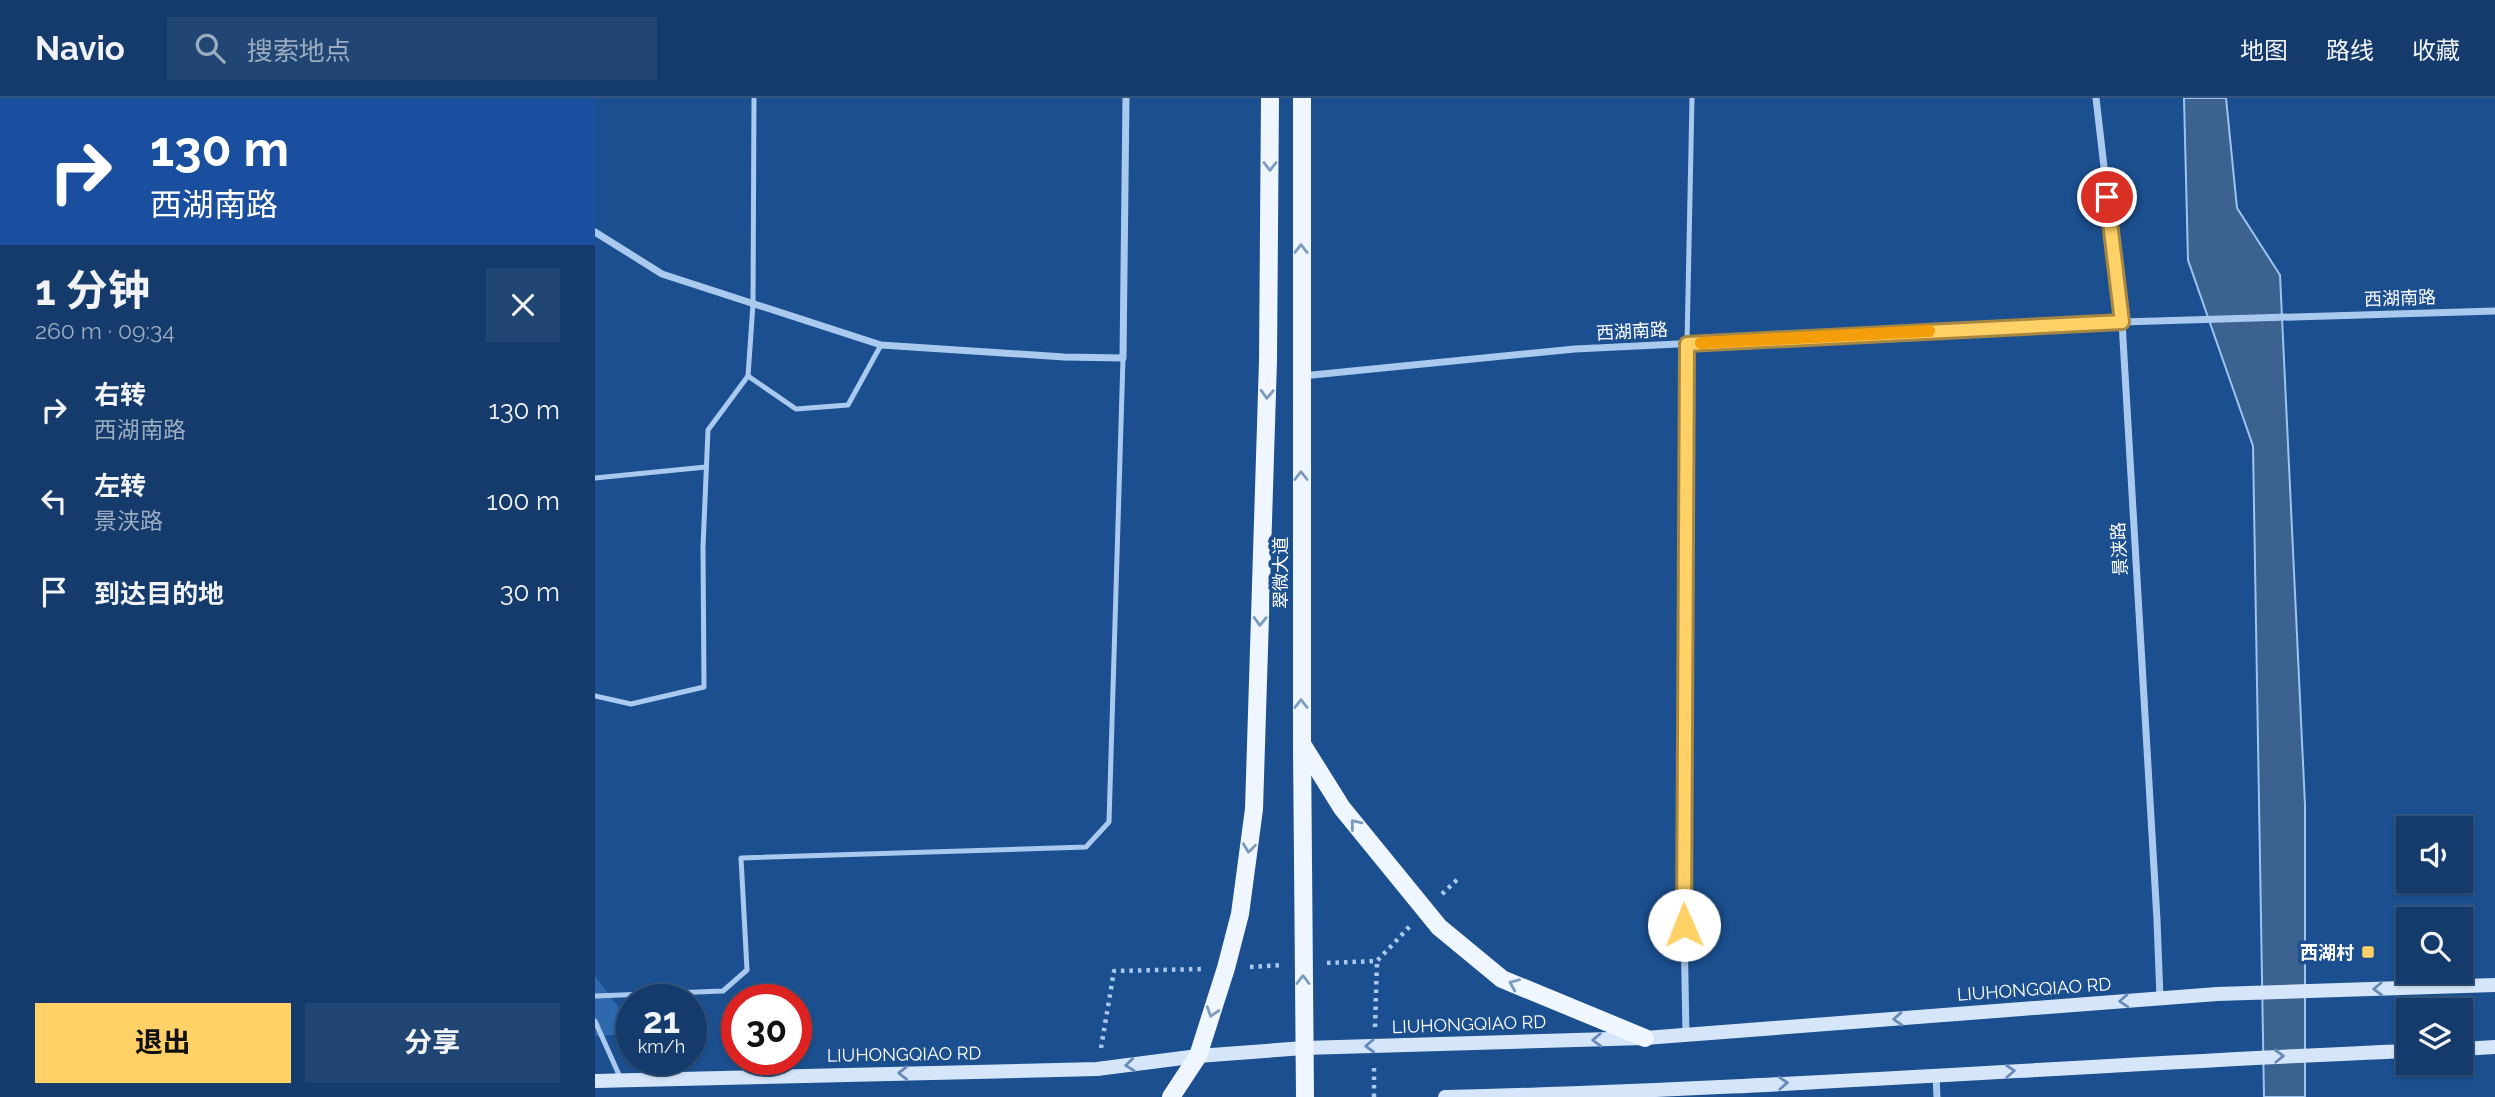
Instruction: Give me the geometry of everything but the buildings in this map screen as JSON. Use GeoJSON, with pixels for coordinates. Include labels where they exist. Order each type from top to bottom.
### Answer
{"type":"FeatureCollection","features":[{"type":"Feature","properties":{"kind":"main road","name":"翠微大道"},"geometry":{"type":"LineString","coordinates":[[1171,1097],[1198,1056],[1226,968],[1240,914],[1254,809],[1268,361],[1270,98]]}},
{"type":"Feature","properties":{"kind":"main road","name":"翠微大道"},"geometry":{"type":"LineString","coordinates":[[1301,98],[1301,744],[1305,1097]]}},
{"type":"Feature","properties":{"kind":"main road"},"geometry":{"type":"LineString","coordinates":[[1301,744],[1342,808],[1439,927],[1502,979],[1645,1038]]}},
{"type":"Feature","properties":{"kind":"main road","name":"LIUHONGQIAO RD"},"geometry":{"type":"LineString","coordinates":[[595,1081],[1097,1069],[1198,1056],[1304,1048],[1645,1038],[2217,994],[2495,985]]}},
{"type":"Feature","properties":{"kind":"main road"},"geometry":{"type":"LineString","coordinates":[[2473,1048],[2495,1047]]}},
{"type":"Feature","properties":{"kind":"main road"},"geometry":{"type":"LineString","coordinates":[[1445,1097],[1588,1094],[2210,1059],[2396,1051]]}},
{"type":"Feature","properties":{"kind":"street"},"geometry":{"type":"LineString","coordinates":[[595,232],[662,274],[881,345],[1064,357],[1123,358],[1126,98]]}},
{"type":"Feature","properties":{"kind":"street","name":"景浃路"},"geometry":{"type":"LineString","coordinates":[[2096,98],[2122,322],[2160,998]]}},
{"type":"Feature","properties":{"kind":"street","name":"西湖南路"},"geometry":{"type":"LineString","coordinates":[[1301,377],[1575,349],[2122,322],[2495,311]]}},
{"type":"Feature","properties":{"kind":"street"},"geometry":{"type":"LineString","coordinates":[[1686,1035],[1683,870],[1687,344]]}},
{"type":"Feature","properties":{"kind":"street"},"geometry":{"type":"LineString","coordinates":[[1936,1075],[1937,1097]]}},
{"type":"Feature","properties":{"kind":"lane"},"geometry":{"type":"LineString","coordinates":[[595,696],[631,704],[704,687],[703,547],[708,430],[748,376],[753,304],[754,98]]}},
{"type":"Feature","properties":{"kind":"lane"},"geometry":{"type":"LineString","coordinates":[[1687,344],[1692,98]]}},
{"type":"Feature","properties":{"kind":"lane"},"geometry":{"type":"LineString","coordinates":[[748,376],[796,409],[848,405],[881,345]]}},
{"type":"Feature","properties":{"kind":"lane"},"geometry":{"type":"LineString","coordinates":[[595,996],[723,991],[747,970],[741,858],[1086,847],[1109,822],[1123,358]]}},
{"type":"Feature","properties":{"kind":"lane"},"geometry":{"type":"LineString","coordinates":[[595,478],[706,467]]}},
{"type":"Feature","properties":{"kind":"lane"},"geometry":{"type":"LineString","coordinates":[[595,1021],[621,1080]]}},
{"type":"Feature","properties":{"kind":"path"},"geometry":{"type":"LineString","coordinates":[[1097,1069],[1114,971]]}},
{"type":"Feature","properties":{"kind":"shaded area"},"geometry":{"type":"Polygon","coordinates":[[[2184,98],[2226,98],[2237,208],[2280,275],[2305,805],[2305,1097],[2264,1097],[2253,446],[2188,260],[2184,98]]]}},
{"type":"Feature","properties":{"kind":"shaded area"},"geometry":{"type":"Polygon","coordinates":[[[595,976],[616,1004],[616,1035],[595,1036],[595,976]]]}},
{"type":"Feature","properties":{"kind":"slow traffic"},"geometry":{"type":"LineString","coordinates":[[1701,343],[1929,331]]}},
{"type":"Feature","properties":{"kind":"place","name":"西湖村"},"geometry":{"type":"Point","coordinates":[2368,952]}},
{"type":"Feature","properties":{"kind":"route"},"geometry":{"type":"LineString","coordinates":[[1684,925],[1687,344],[2122,322],[2107,197]]}}]}
